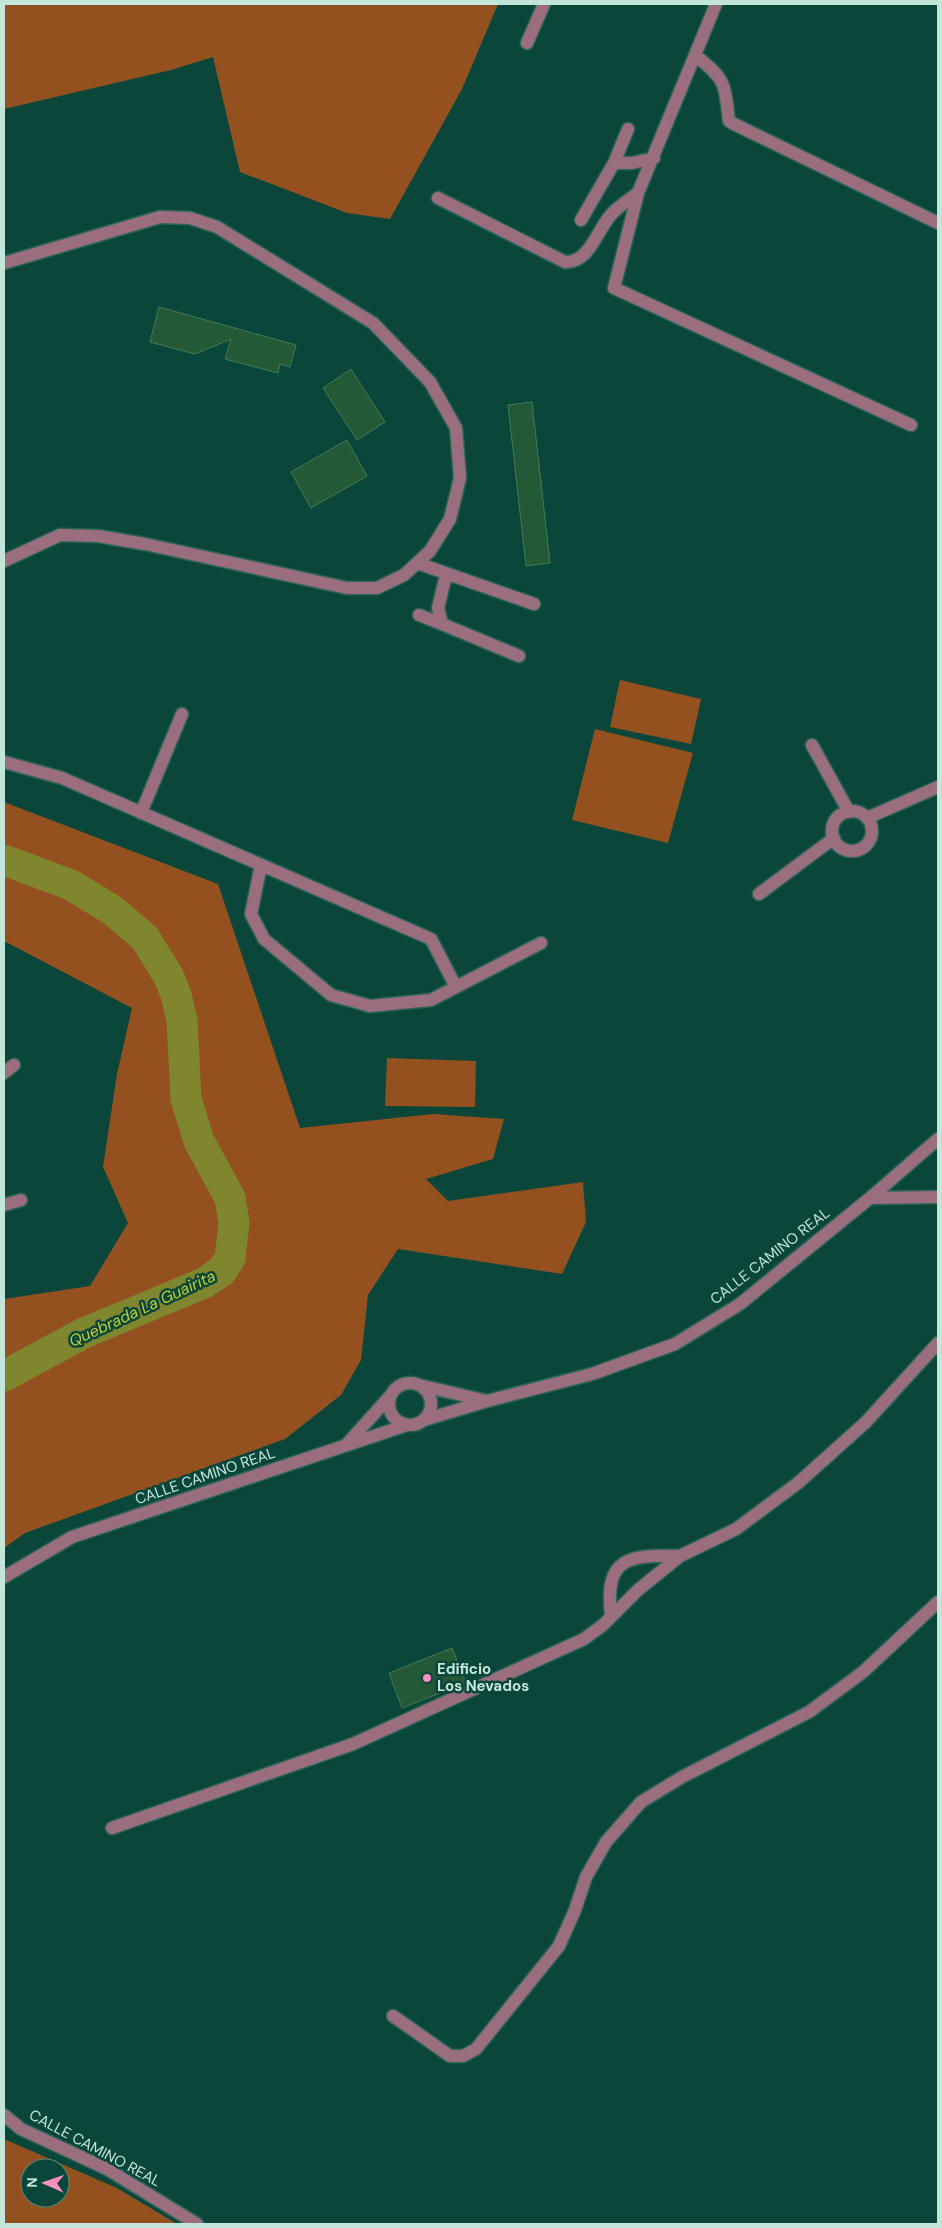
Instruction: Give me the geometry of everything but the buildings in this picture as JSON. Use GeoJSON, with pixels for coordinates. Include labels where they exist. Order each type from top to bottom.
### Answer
{"type":"FeatureCollection","features":[{"type":"Feature","properties":{"kind":"street"},"geometry":{"type":"LineString","coordinates":[[528,43],[544,4]]}},
{"type":"Feature","properties":{"kind":"street"},"geometry":{"type":"LineString","coordinates":[[716,4],[638,193],[614,288],[911,425]]}},
{"type":"Feature","properties":{"kind":"street"},"geometry":{"type":"LineString","coordinates":[[695,55],[716,72],[724,84],[729,121],[938,223]]}},
{"type":"Feature","properties":{"kind":"street"},"geometry":{"type":"LineString","coordinates":[[581,220],[614,163],[628,129]]}},
{"type":"Feature","properties":{"kind":"street"},"geometry":{"type":"LineString","coordinates":[[614,163],[632,163],[654,158]]}},
{"type":"Feature","properties":{"kind":"street"},"geometry":{"type":"LineString","coordinates":[[438,198],[565,262],[572,263],[585,254],[610,215],[638,193]]}},
{"type":"Feature","properties":{"kind":"street"},"geometry":{"type":"LineString","coordinates":[[4,263],[160,217],[190,218],[217,227],[373,323],[430,382],[456,428],[460,478],[450,519],[430,551],[404,575],[377,588],[347,588],[145,544],[98,536],[60,535],[4,561]]}},
{"type":"Feature","properties":{"kind":"street"},"geometry":{"type":"LineString","coordinates":[[417,563],[534,604]]}},
{"type":"Feature","properties":{"kind":"street"},"geometry":{"type":"LineString","coordinates":[[442,624],[438,608],[446,574]]}},
{"type":"Feature","properties":{"kind":"street"},"geometry":{"type":"LineString","coordinates":[[419,615],[519,656]]}},
{"type":"Feature","properties":{"kind":"street"},"geometry":{"type":"LineString","coordinates":[[141,812],[182,714]]}},
{"type":"Feature","properties":{"kind":"street"},"geometry":{"type":"LineString","coordinates":[[812,745],[849,812]]}},
{"type":"Feature","properties":{"kind":"street"},"geometry":{"type":"LineString","coordinates":[[4,762],[62,778],[431,939],[456,986]]}},
{"type":"Feature","properties":{"kind":"street"},"geometry":{"type":"LineString","coordinates":[[867,818],[938,787]]}},
{"type":"Feature","properties":{"kind":"street"},"geometry":{"type":"LineString","coordinates":[[849,812],[862,814],[867,818],[871,823],[871,837],[863,848],[856,851],[843,848],[834,838],[834,824],[843,814],[849,812]]}},
{"type":"Feature","properties":{"kind":"street"},"geometry":{"type":"LineString","coordinates":[[759,894],[834,838]]}},
{"type":"Feature","properties":{"kind":"street"},"geometry":{"type":"LineString","coordinates":[[261,865],[251,914],[264,939],[331,995],[370,1006],[431,1000],[541,943]]}},
{"type":"Feature","properties":{"kind":"street","name":"CALLE CAMINO REAL"},"geometry":{"type":"LineString","coordinates":[[4,1577],[72,1537],[407,1425],[416,1424],[487,1401],[592,1374],[675,1344],[740,1304],[870,1198],[938,1139]]}},
{"type":"Feature","properties":{"kind":"street"},"geometry":{"type":"LineString","coordinates":[[870,1198],[938,1197]]}},
{"type":"Feature","properties":{"kind":"street"},"geometry":{"type":"LineString","coordinates":[[4,1206],[21,1200]]}},
{"type":"Feature","properties":{"kind":"street"},"geometry":{"type":"LineString","coordinates":[[112,1828],[353,1744],[570,1646],[603,1625],[638,1590],[680,1556],[736,1530],[798,1484],[866,1422],[938,1343]]}},
{"type":"Feature","properties":{"kind":"street"},"geometry":{"type":"LineString","coordinates":[[348,1444],[396,1388],[404,1384],[414,1383],[422,1387],[428,1394],[431,1403],[429,1412],[424,1420]]}},
{"type":"Feature","properties":{"kind":"street","name":"CALLE CAMINO REAL"},"geometry":{"type":"LineString","coordinates":[[414,1383],[487,1401]]}},
{"type":"Feature","properties":{"kind":"street"},"geometry":{"type":"LineString","coordinates":[[390,1395],[391,1414],[398,1422],[407,1425]]}},
{"type":"Feature","properties":{"kind":"street"},"geometry":{"type":"LineString","coordinates":[[611,1615],[610,1584],[620,1566],[633,1558],[644,1555],[680,1556]]}},
{"type":"Feature","properties":{"kind":"street"},"geometry":{"type":"LineString","coordinates":[[394,2016],[450,2056],[463,2056],[476,2050],[558,1946],[575,1910],[586,1878],[606,1842],[641,1802],[682,1777],[809,1712],[863,1672],[938,1602]]}},
{"type":"Feature","properties":{"kind":"street","name":"CALLE CAMINO REAL"},"geometry":{"type":"LineString","coordinates":[[4,2115],[21,2129],[107,2169],[197,2224]]}},
{"type":"Feature","properties":{"kind":"shaded area"},"geometry":{"type":"Polygon","coordinates":[[[4,4],[498,4],[462,89],[390,219],[347,213],[240,172],[213,57],[171,70],[4,109],[4,4]]]}},
{"type":"Feature","properties":{"kind":"shaded area"},"geometry":{"type":"Polygon","coordinates":[[[620,680],[701,699],[691,744],[610,727],[620,680]]]}},
{"type":"Feature","properties":{"kind":"shaded area"},"geometry":{"type":"Polygon","coordinates":[[[595,729],[693,753],[668,843],[572,820],[595,729]]]}},
{"type":"Feature","properties":{"kind":"shaded area"},"geometry":{"type":"Polygon","coordinates":[[[4,802],[218,884],[300,1128],[433,1114],[504,1119],[493,1159],[426,1179],[448,1201],[583,1182],[586,1222],[562,1274],[398,1249],[368,1295],[361,1360],[341,1395],[285,1439],[25,1533],[4,1548],[4,1299],[90,1286],[128,1223],[103,1167],[117,1074],[132,1008],[4,941],[4,802]]]}},
{"type":"Feature","properties":{"kind":"shaded area"},"geometry":{"type":"Polygon","coordinates":[[[387,1058],[476,1061],[475,1107],[385,1106],[387,1058]]]}},
{"type":"Feature","properties":{"kind":"shaded area"},"geometry":{"type":"Polygon","coordinates":[[[4,2139],[48,2158],[20,2158],[20,2208],[70,2208],[70,2168],[117,2188],[177,2224],[4,2224],[4,2139]]]}},
{"type":"Feature","properties":{"kind":"waterway","name":"Quebrada La Guairita"},"geometry":{"type":"LineString","coordinates":[[4,860],[71,885],[112,910],[145,938],[169,977],[176,995],[182,1020],[186,1099],[199,1141],[230,1198],[234,1223],[230,1258],[222,1271],[204,1283],[84,1333],[4,1376]]}},
{"type":"Feature","properties":{"kind":"place","name":"Edificio Los Nevados"},"geometry":{"type":"Point","coordinates":[427,1678]}}]}
